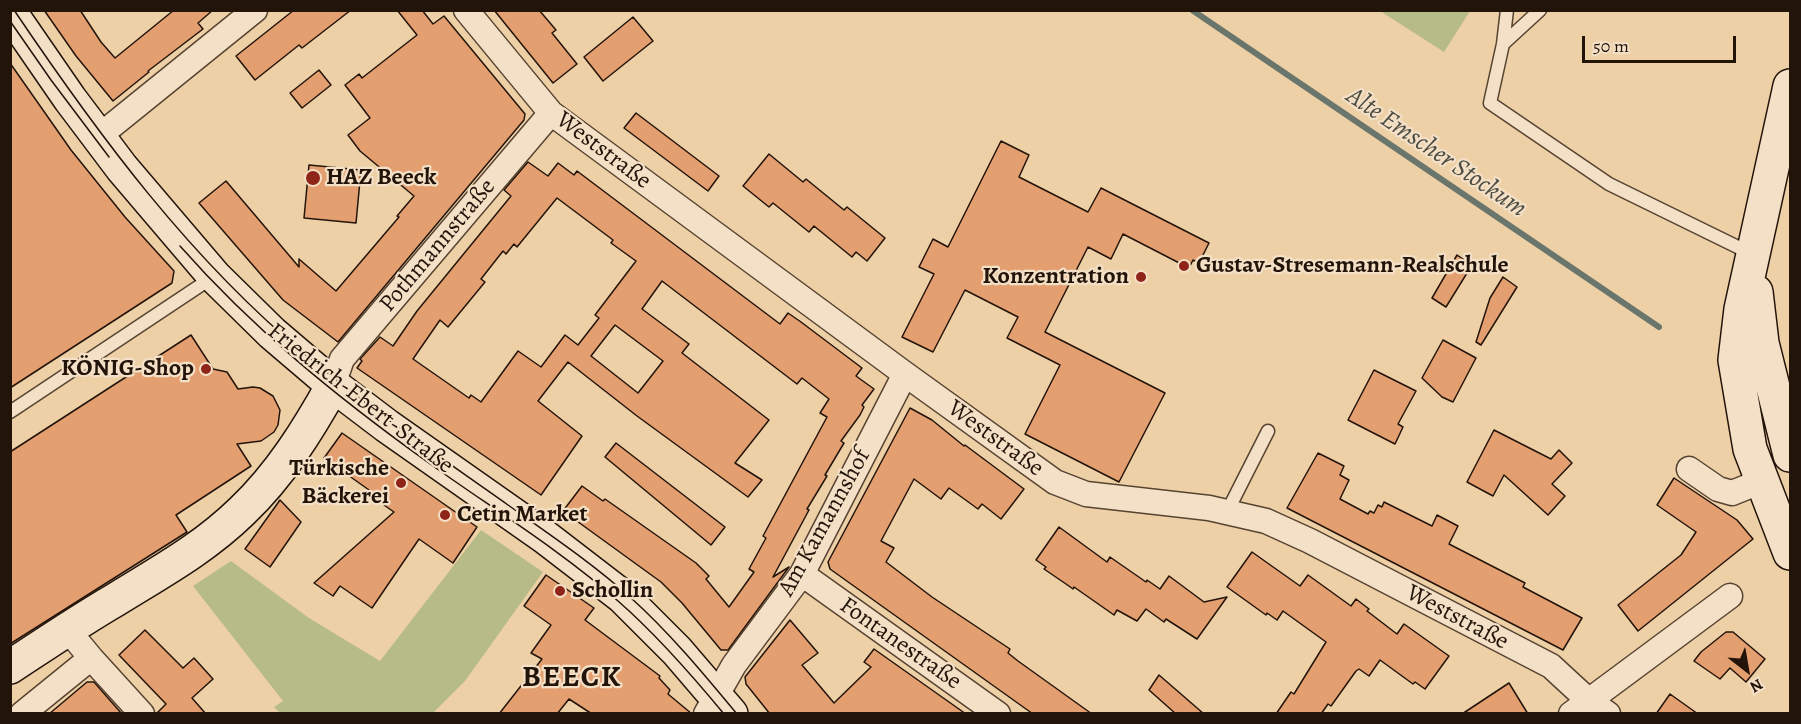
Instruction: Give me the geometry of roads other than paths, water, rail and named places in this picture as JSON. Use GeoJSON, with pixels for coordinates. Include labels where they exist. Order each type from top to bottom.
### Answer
{"type":"FeatureCollection","features":[{"type":"Feature","properties":{"kind":"street"},"geometry":{"type":"LineString","coordinates":[[98,137],[255,10]]}},
{"type":"Feature","properties":{"kind":"street","name":"Weststraße"},"geometry":{"type":"LineString","coordinates":[[466,10],[551,113],[1055,482],[1086,494],[1227,512],[1266,521],[1320,546],[1551,666],[1590,709]]}},
{"type":"Feature","properties":{"kind":"street","name":"Friedrich-Ebert-Straße"},"geometry":{"type":"LineString","coordinates":[[10,12],[98,137],[214,276],[272,333],[333,385],[615,590],[657,631],[718,708]]}},
{"type":"Feature","properties":{"kind":"street"},"geometry":{"type":"LineString","coordinates":[[1791,86],[1741,309],[1735,360],[1750,449],[1791,554]]}},
{"type":"Feature","properties":{"kind":"street","name":"Pothmannstraße"},"geometry":{"type":"LineString","coordinates":[[333,385],[342,359],[551,113]]}},
{"type":"Feature","properties":{"kind":"street"},"geometry":{"type":"LineString","coordinates":[[1754,254],[1757,308],[1762,343],[1791,455]]}},
{"type":"Feature","properties":{"kind":"street","name":"Am Kamannshof"},"geometry":{"type":"LineString","coordinates":[[718,708],[734,665],[802,574],[905,374]]}},
{"type":"Feature","properties":{"kind":"street"},"geometry":{"type":"LineString","coordinates":[[10,667],[67,629],[192,553],[243,511],[268,483],[314,420],[333,385]]}},
{"type":"Feature","properties":{"kind":"street"},"geometry":{"type":"LineString","coordinates":[[1689,469],[1718,489],[1732,493],[1762,481]]}},
{"type":"Feature","properties":{"kind":"street","name":"Fontanestraße"},"geometry":{"type":"LineString","coordinates":[[802,574],[998,714]]}},
{"type":"Feature","properties":{"kind":"street"},"geometry":{"type":"LineString","coordinates":[[1590,709],[1730,596]]}},
{"type":"Feature","properties":{"kind":"street"},"geometry":{"type":"LineString","coordinates":[[67,629],[90,658],[142,714]]}},
{"type":"Feature","properties":{"kind":"street"},"geometry":{"type":"LineString","coordinates":[[22,714],[90,658]]}},
{"type":"Feature","properties":{"kind":"lane"},"geometry":{"type":"LineString","coordinates":[[1506,10],[1503,44],[1490,103],[1609,184],[1754,254]]}},
{"type":"Feature","properties":{"kind":"lane"},"geometry":{"type":"LineString","coordinates":[[1503,44],[1540,10]]}},
{"type":"Feature","properties":{"kind":"lane"},"geometry":{"type":"LineString","coordinates":[[10,411],[214,276]]}},
{"type":"Feature","properties":{"kind":"lane"},"geometry":{"type":"LineString","coordinates":[[1227,512],[1268,431]]}},
{"type":"Feature","properties":{"kind":"waterway","name":"Alte Emscher Stockum"},"geometry":{"type":"LineString","coordinates":[[1192,10],[1659,327]]}},
{"type":"Feature","properties":{"kind":"tram line"},"geometry":{"type":"LineString","coordinates":[[14,10],[79,104],[148,194],[224,279],[264,318],[331,376],[381,414],[616,584],[672,639],[737,714]]}},
{"type":"Feature","properties":{"kind":"tram line"},"geometry":{"type":"LineString","coordinates":[[10,21],[109,157]]}},
{"type":"Feature","properties":{"kind":"tram line"},"geometry":{"type":"LineString","coordinates":[[180,246],[266,334],[328,387],[426,461],[572,564],[618,601],[673,655],[724,714]]}},
{"type":"Feature","properties":{"kind":"place","name":"HAZ Beeck"},"geometry":{"type":"Point","coordinates":[313,178]}},
{"type":"Feature","properties":{"kind":"place","name":"Gustav-Stresemann-Realschule"},"geometry":{"type":"Point","coordinates":[1184,266]}},
{"type":"Feature","properties":{"kind":"place","name":"Konzentration"},"geometry":{"type":"Point","coordinates":[1141,277]}},
{"type":"Feature","properties":{"kind":"place","name":"KÖNIG-Shop"},"geometry":{"type":"Point","coordinates":[206,369]}},
{"type":"Feature","properties":{"kind":"place","name":"Türkische Bäckerei"},"geometry":{"type":"Point","coordinates":[401,483]}},
{"type":"Feature","properties":{"kind":"place","name":"Cetin Market"},"geometry":{"type":"Point","coordinates":[445,515]}},
{"type":"Feature","properties":{"kind":"place","name":"Schollin"},"geometry":{"type":"Point","coordinates":[560,591]}},
{"type":"Feature","properties":{"kind":"district","name":"BEECK"},"geometry":{"type":"Point","coordinates":[572,679]}}]}
